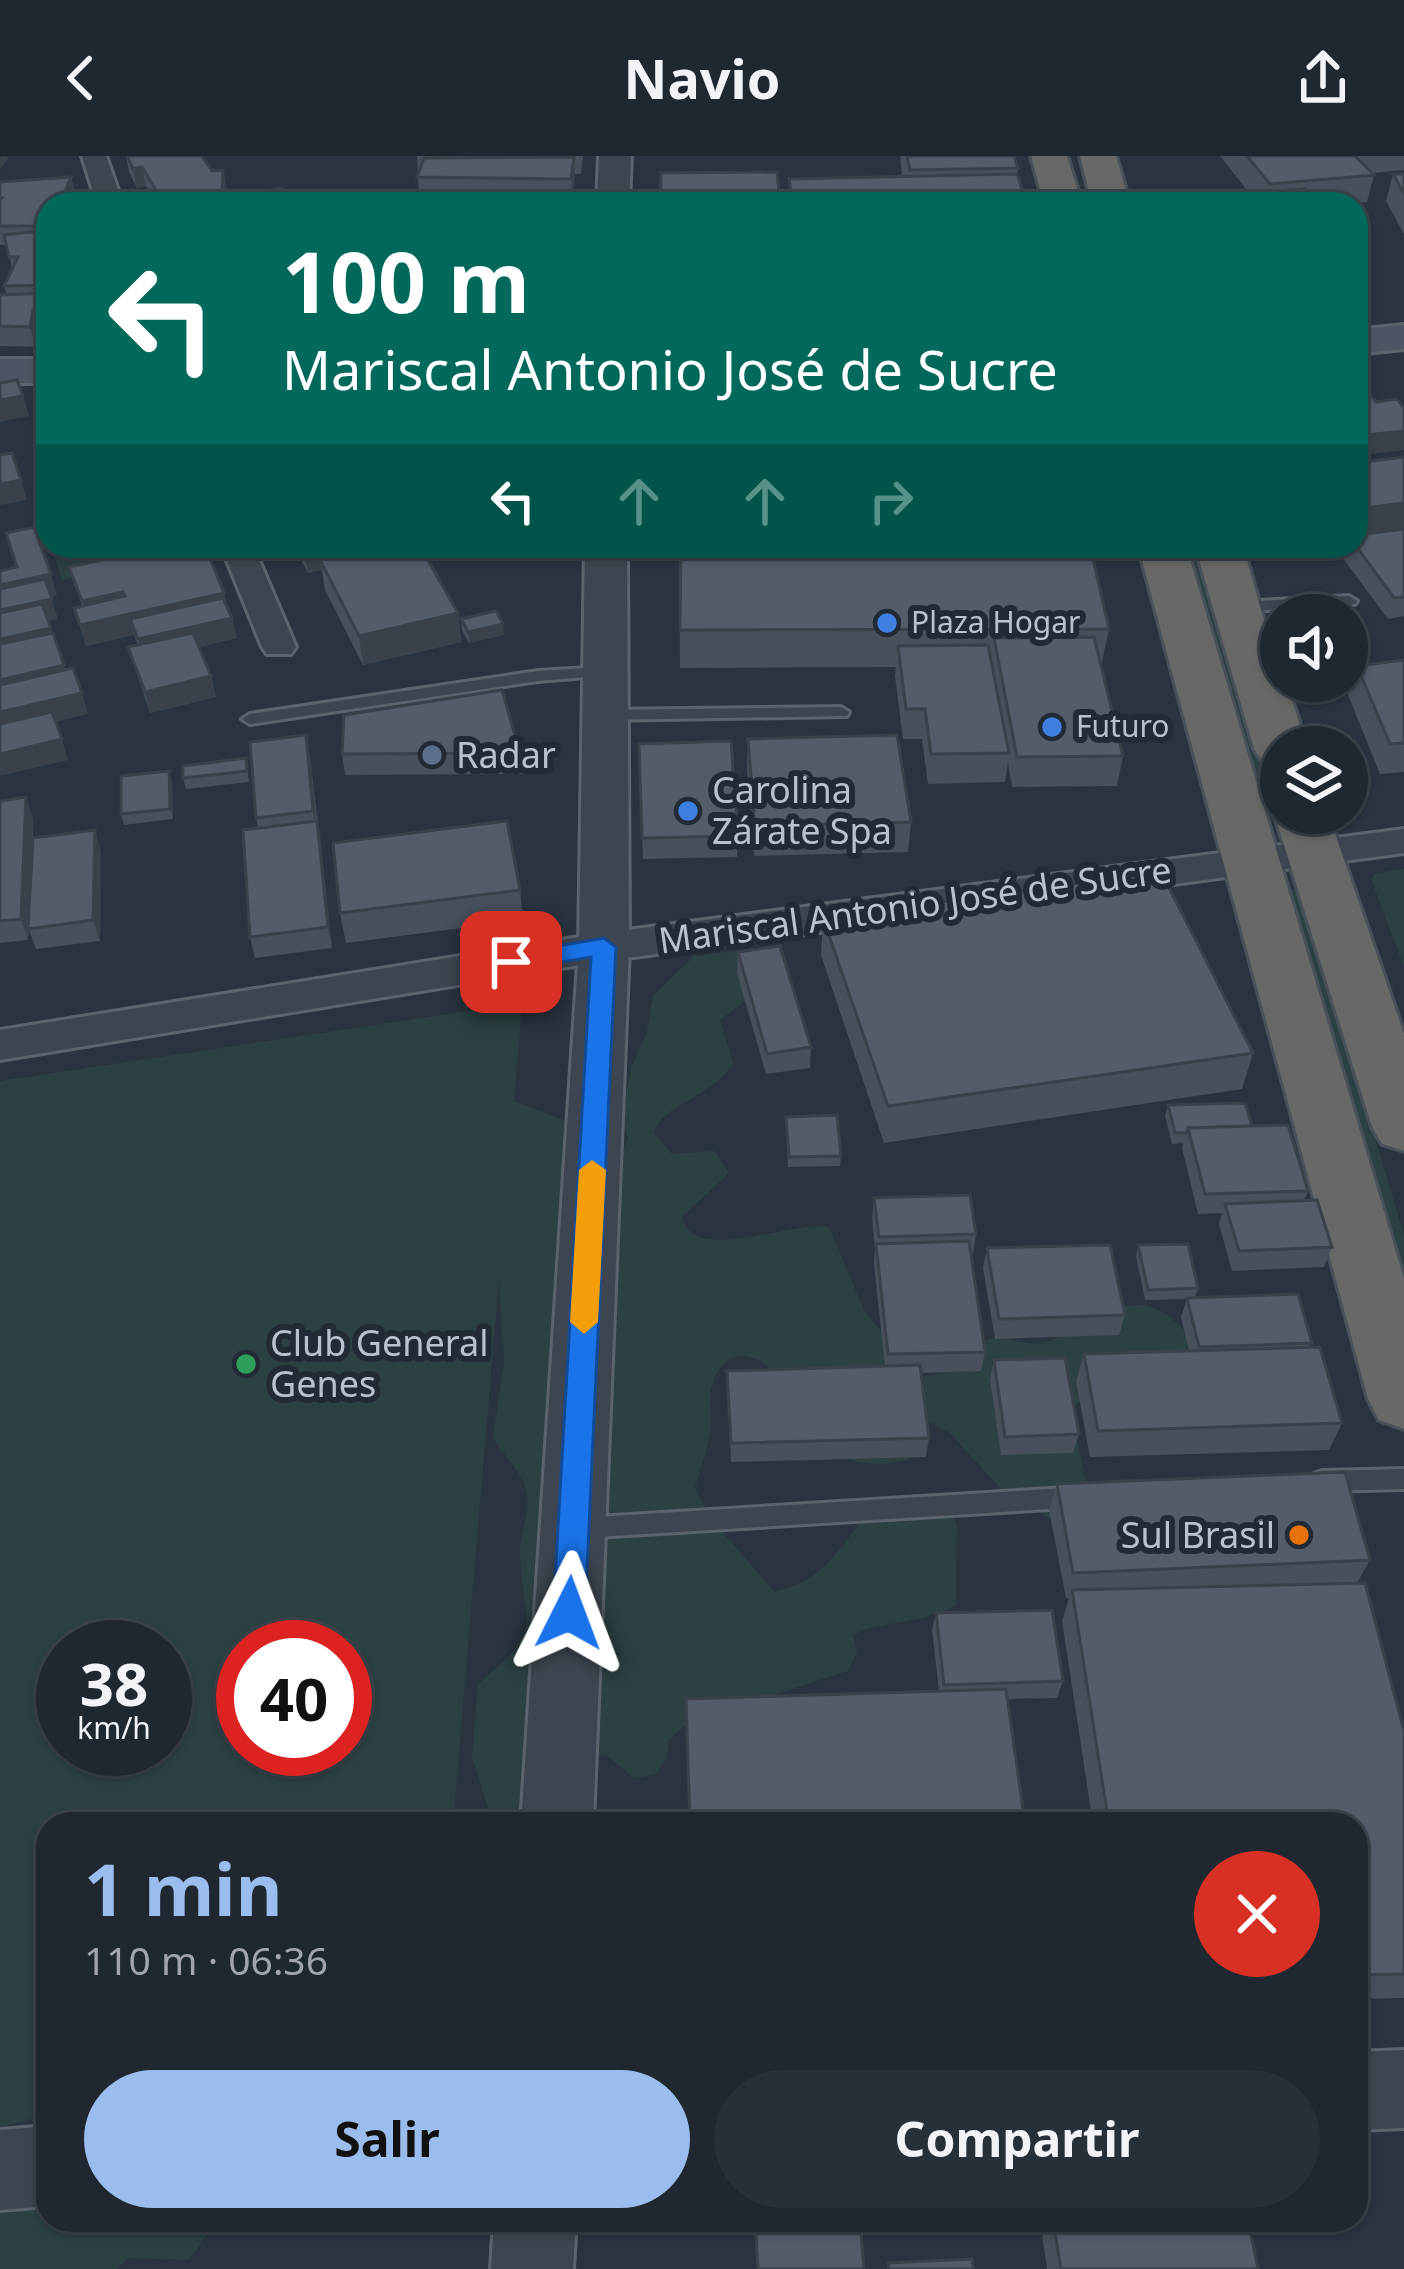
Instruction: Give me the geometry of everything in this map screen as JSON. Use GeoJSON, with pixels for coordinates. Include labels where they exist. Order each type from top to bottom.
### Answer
{"type":"FeatureCollection","features":[{"type":"Feature","properties":{"kind":"highway"},"geometry":{"type":"LineString","coordinates":[[1049,156],[1060,192]]}},
{"type":"Feature","properties":{"kind":"highway"},"geometry":{"type":"LineString","coordinates":[[1098,156],[1108,192]]}},
{"type":"Feature","properties":{"kind":"highway"},"geometry":{"type":"LineString","coordinates":[[1167,558],[1290,842],[1404,1127]]}},
{"type":"Feature","properties":{"kind":"highway"},"geometry":{"type":"LineString","coordinates":[[1223,558],[1274,726]]}},
{"type":"Feature","properties":{"kind":"highway"},"geometry":{"type":"LineString","coordinates":[[1290,842],[1404,1399]]}},
{"type":"Feature","properties":{"kind":"main road"},"geometry":{"type":"LineString","coordinates":[[1368,341],[1404,337]]}},
{"type":"Feature","properties":{"kind":"main road"},"geometry":{"type":"LineString","coordinates":[[0,371],[36,371]]}},
{"type":"Feature","properties":{"kind":"street"},"geometry":{"type":"LineString","coordinates":[[94,156],[106,192]]}},
{"type":"Feature","properties":{"kind":"street"},"geometry":{"type":"LineString","coordinates":[[614,192],[615,156]]}},
{"type":"Feature","properties":{"kind":"street"},"geometry":{"type":"LineString","coordinates":[[242,558],[279,647]]}},
{"type":"Feature","properties":{"kind":"street"},"geometry":{"type":"LineString","coordinates":[[558,1812],[604,947],[605,558]]}},
{"type":"Feature","properties":{"kind":"street","name":"Mariscal Antonio José de Sucre"},"geometry":{"type":"LineString","coordinates":[[0,1045],[1290,842],[1404,841]]}},
{"type":"Feature","properties":{"kind":"street"},"geometry":{"type":"LineString","coordinates":[[1368,2090],[1404,2089]]}},
{"type":"Feature","properties":{"kind":"street"},"geometry":{"type":"LineString","coordinates":[[0,2170],[36,2167]]}},
{"type":"Feature","properties":{"kind":"street"},"geometry":{"type":"LineString","coordinates":[[532,2269],[534,2232]]}},
{"type":"Feature","properties":{"kind":"lane"},"geometry":{"type":"LineString","coordinates":[[1238,608],[1260,608]]}},
{"type":"Feature","properties":{"kind":"lane"},"geometry":{"type":"LineString","coordinates":[[250,719],[538,676],[604,694],[841,712]]}},
{"type":"Feature","properties":{"kind":"lane"},"geometry":{"type":"LineString","coordinates":[[1286,1483],[1404,1479]]}},
{"type":"Feature","properties":{"kind":"lane"},"geometry":{"type":"LineString","coordinates":[[573,1528],[1096,1496]]}},
{"type":"Feature","properties":{"kind":"green space"},"geometry":{"type":"Polygon","coordinates":[[[55,558],[170,558],[62,580],[55,558]]]}},
{"type":"Feature","properties":{"kind":"green space"},"geometry":{"type":"Polygon","coordinates":[[[1188,558],[1202,558],[1260,753],[1260,803],[1188,558]]]}},
{"type":"Feature","properties":{"kind":"green space"},"geometry":{"type":"Polygon","coordinates":[[[1404,869],[1404,967],[1371,879],[1376,873],[1404,869]]]}},
{"type":"Feature","properties":{"kind":"green space"},"geometry":{"type":"Polygon","coordinates":[[[1285,891],[1302,893],[1404,1235],[1404,1305],[1285,891]]]}},
{"type":"Feature","properties":{"kind":"green space"},"geometry":{"type":"Polygon","coordinates":[[[734,951],[752,961],[758,992],[720,1020],[733,1063],[712,1085],[666,1115],[654,1133],[672,1154],[715,1151],[729,1173],[682,1217],[690,1231],[723,1240],[829,1227],[864,1310],[918,1377],[955,1369],[990,1339],[1046,1342],[1134,1305],[1169,1316],[1188,1335],[1186,1354],[1076,1404],[1072,1419],[1089,1494],[1052,1520],[1002,1490],[950,1433],[929,1422],[926,1451],[895,1463],[852,1460],[807,1443],[785,1389],[768,1366],[743,1356],[726,1362],[712,1384],[710,1433],[695,1488],[721,1530],[774,1592],[815,1574],[863,1519],[950,1509],[957,1525],[956,1605],[927,1617],[861,1631],[853,1636],[857,1652],[848,1671],[689,1722],[669,1740],[667,1758],[655,1775],[634,1778],[606,1755],[575,1753],[565,1812],[489,1812],[472,1757],[478,1684],[515,1649],[526,1624],[520,1552],[527,1494],[493,1438],[504,1362],[499,1278],[454,1812],[36,1812],[36,2118],[0,2127],[0,1081],[522,1003],[514,1101],[574,1124],[618,1162],[628,1140],[622,1115],[631,1068],[647,1031],[653,996],[694,956],[734,951]]]}},
{"type":"Feature","properties":{"kind":"green space"},"geometry":{"type":"Polygon","coordinates":[[[0,2154],[36,2155],[36,2232],[209,2232],[189,2260],[128,2258],[117,2269],[0,2269],[0,2154]]]}},
{"type":"Feature","properties":{"kind":"building"},"geometry":{"type":"Polygon","coordinates":[[[127,156],[202,156],[212,171],[223,170],[222,191],[157,192],[142,167],[133,169],[127,156]]]}},
{"type":"Feature","properties":{"kind":"building"},"geometry":{"type":"Polygon","coordinates":[[[907,156],[1014,156],[1018,168],[910,170],[907,156]]]}},
{"type":"Feature","properties":{"kind":"building"},"geometry":{"type":"Polygon","coordinates":[[[1247,156],[1355,156],[1374,175],[1270,184],[1247,156]]]}},
{"type":"Feature","properties":{"kind":"building"},"geometry":{"type":"Polygon","coordinates":[[[574,157],[571,179],[417,177],[424,158],[574,157]]]}},
{"type":"Feature","properties":{"kind":"building"},"geometry":{"type":"Polygon","coordinates":[[[777,172],[779,192],[660,192],[661,173],[777,172]]]}},
{"type":"Feature","properties":{"kind":"building"},"geometry":{"type":"Polygon","coordinates":[[[1017,174],[1023,192],[791,192],[789,179],[1017,174]]]}},
{"type":"Feature","properties":{"kind":"building"},"geometry":{"type":"Polygon","coordinates":[[[1393,174],[1404,174],[1404,194],[1393,174]]]}},
{"type":"Feature","properties":{"kind":"building"},"geometry":{"type":"Polygon","coordinates":[[[71,177],[65,192],[36,192],[36,226],[0,226],[0,182],[71,177]]]}},
{"type":"Feature","properties":{"kind":"building"},"geometry":{"type":"Polygon","coordinates":[[[36,231],[36,285],[4,286],[18,257],[9,257],[4,235],[36,231]]]}},
{"type":"Feature","properties":{"kind":"building"},"geometry":{"type":"Polygon","coordinates":[[[36,294],[30,327],[0,326],[0,295],[36,294]]]}},
{"type":"Feature","properties":{"kind":"building"},"geometry":{"type":"Polygon","coordinates":[[[17,380],[23,396],[0,400],[0,383],[17,380]]]}},
{"type":"Feature","properties":{"kind":"building"},"geometry":{"type":"Polygon","coordinates":[[[1368,391],[1376,402],[1397,399],[1404,408],[1404,431],[1368,435],[1368,391]]]}},
{"type":"Feature","properties":{"kind":"building"},"geometry":{"type":"Polygon","coordinates":[[[12,453],[21,480],[0,484],[0,455],[12,453]]]}},
{"type":"Feature","properties":{"kind":"building"},"geometry":{"type":"Polygon","coordinates":[[[1404,457],[1404,503],[1368,508],[1368,462],[1404,457]]]}},
{"type":"Feature","properties":{"kind":"building"},"geometry":{"type":"Polygon","coordinates":[[[34,527],[36,558],[45,558],[51,574],[0,585],[0,571],[17,567],[6,533],[34,527]]]}},
{"type":"Feature","properties":{"kind":"building"},"geometry":{"type":"Polygon","coordinates":[[[1404,529],[1404,597],[1394,598],[1365,558],[1368,534],[1404,529]]]}},
{"type":"Feature","properties":{"kind":"building"},"geometry":{"type":"Polygon","coordinates":[[[111,558],[210,558],[224,593],[80,625],[74,608],[125,596],[123,592],[82,601],[69,567],[111,558]]]}},
{"type":"Feature","properties":{"kind":"building"},"geometry":{"type":"Polygon","coordinates":[[[427,558],[458,613],[359,636],[320,560],[427,558]]]}},
{"type":"Feature","properties":{"kind":"building"},"geometry":{"type":"Polygon","coordinates":[[[681,558],[1093,558],[1109,629],[680,630],[681,558]]]}},
{"type":"Feature","properties":{"kind":"building"},"geometry":{"type":"Polygon","coordinates":[[[45,579],[52,599],[0,610],[0,589],[45,579]]]}},
{"type":"Feature","properties":{"kind":"building"},"geometry":{"type":"Polygon","coordinates":[[[223,598],[232,618],[138,639],[130,619],[223,598]]]}},
{"type":"Feature","properties":{"kind":"building"},"geometry":{"type":"Polygon","coordinates":[[[42,604],[51,628],[0,639],[0,613],[42,604]]]}},
{"type":"Feature","properties":{"kind":"building"},"geometry":{"type":"Polygon","coordinates":[[[496,611],[503,624],[468,632],[461,619],[496,611]]]}},
{"type":"Feature","properties":{"kind":"building"},"geometry":{"type":"Polygon","coordinates":[[[53,633],[64,665],[0,680],[0,644],[53,633]]]}},
{"type":"Feature","properties":{"kind":"building"},"geometry":{"type":"Polygon","coordinates":[[[193,633],[211,676],[145,692],[128,647],[193,633]]]}},
{"type":"Feature","properties":{"kind":"building","name":"Futuro"},"geometry":{"type":"Polygon","coordinates":[[[1094,637],[1123,756],[1017,757],[994,638],[1094,637]]]}},
{"type":"Feature","properties":{"kind":"building"},"geometry":{"type":"Polygon","coordinates":[[[988,645],[1009,753],[931,754],[925,709],[906,709],[898,646],[988,645]]]}},
{"type":"Feature","properties":{"kind":"building"},"geometry":{"type":"Polygon","coordinates":[[[1404,660],[1404,743],[1390,744],[1368,692],[1368,665],[1404,660]]]}},
{"type":"Feature","properties":{"kind":"building"},"geometry":{"type":"Polygon","coordinates":[[[73,668],[82,693],[0,712],[0,685],[73,668]]]}},
{"type":"Feature","properties":{"kind":"building"},"geometry":{"type":"Polygon","coordinates":[[[502,690],[520,753],[342,754],[344,715],[502,690]]]}},
{"type":"Feature","properties":{"kind":"building"},"geometry":{"type":"Polygon","coordinates":[[[52,712],[62,739],[0,754],[0,724],[52,712]]]}},
{"type":"Feature","properties":{"kind":"building"},"geometry":{"type":"Polygon","coordinates":[[[306,735],[313,811],[256,818],[250,742],[306,735]]]}},
{"type":"Feature","properties":{"kind":"building"},"geometry":{"type":"Polygon","coordinates":[[[897,735],[911,822],[755,826],[748,739],[897,735]]]}},
{"type":"Feature","properties":{"kind":"building","name":"Carolina Zárate Spa"},"geometry":{"type":"Polygon","coordinates":[[[731,741],[738,836],[642,838],[639,744],[731,741]]]}},
{"type":"Feature","properties":{"kind":"building"},"geometry":{"type":"Polygon","coordinates":[[[246,758],[247,771],[183,778],[183,766],[246,758]]]}},
{"type":"Feature","properties":{"kind":"building"},"geometry":{"type":"Polygon","coordinates":[[[169,771],[170,809],[121,814],[121,776],[169,771]]]}},
{"type":"Feature","properties":{"kind":"building"},"geometry":{"type":"Polygon","coordinates":[[[26,797],[21,919],[0,921],[0,801],[26,797]]]}},
{"type":"Feature","properties":{"kind":"building"},"geometry":{"type":"Polygon","coordinates":[[[317,821],[328,927],[250,937],[243,830],[317,821]]]}},
{"type":"Feature","properties":{"kind":"building"},"geometry":{"type":"Polygon","coordinates":[[[507,821],[520,890],[340,913],[333,843],[507,821]]]}},
{"type":"Feature","properties":{"kind":"building"},"geometry":{"type":"Polygon","coordinates":[[[95,830],[93,920],[28,929],[33,838],[95,830]]]}},
{"type":"Feature","properties":{"kind":"building"},"geometry":{"type":"Polygon","coordinates":[[[1161,872],[1253,1053],[888,1106],[823,918],[1161,872]]]}},
{"type":"Feature","properties":{"kind":"building"},"geometry":{"type":"Polygon","coordinates":[[[780,946],[811,1047],[767,1054],[738,952],[780,946]]]}},
{"type":"Feature","properties":{"kind":"building"},"geometry":{"type":"Polygon","coordinates":[[[1245,1103],[1252,1126],[1188,1128],[1186,1133],[1175,1133],[1168,1105],[1245,1103]]]}},
{"type":"Feature","properties":{"kind":"building"},"geometry":{"type":"Polygon","coordinates":[[[837,1115],[841,1156],[789,1157],[786,1117],[837,1115]]]}},
{"type":"Feature","properties":{"kind":"building"},"geometry":{"type":"Polygon","coordinates":[[[1288,1125],[1308,1191],[1205,1194],[1188,1128],[1288,1125]]]}},
{"type":"Feature","properties":{"kind":"building"},"geometry":{"type":"Polygon","coordinates":[[[970,1195],[976,1234],[879,1237],[874,1198],[970,1195]]]}},
{"type":"Feature","properties":{"kind":"building"},"geometry":{"type":"Polygon","coordinates":[[[1317,1200],[1332,1247],[1239,1251],[1225,1204],[1317,1200]]]}},
{"type":"Feature","properties":{"kind":"building"},"geometry":{"type":"Polygon","coordinates":[[[969,1241],[985,1352],[888,1354],[876,1244],[969,1241]]]}},
{"type":"Feature","properties":{"kind":"building"},"geometry":{"type":"Polygon","coordinates":[[[1188,1244],[1198,1288],[1148,1290],[1138,1245],[1188,1244]]]}},
{"type":"Feature","properties":{"kind":"building"},"geometry":{"type":"Polygon","coordinates":[[[1110,1245],[1125,1315],[999,1319],[987,1248],[1110,1245]]]}},
{"type":"Feature","properties":{"kind":"building"},"geometry":{"type":"Polygon","coordinates":[[[1298,1294],[1312,1343],[1199,1347],[1187,1298],[1298,1294]]]}},
{"type":"Feature","properties":{"kind":"building"},"geometry":{"type":"Polygon","coordinates":[[[1320,1347],[1342,1423],[1098,1431],[1084,1354],[1320,1347]]]}},
{"type":"Feature","properties":{"kind":"building"},"geometry":{"type":"Polygon","coordinates":[[[1065,1358],[1079,1434],[1005,1437],[994,1360],[1065,1358]]]}},
{"type":"Feature","properties":{"kind":"building"},"geometry":{"type":"Polygon","coordinates":[[[920,1365],[929,1438],[731,1443],[727,1371],[920,1365]]]}},
{"type":"Feature","properties":{"kind":"building"},"geometry":{"type":"Polygon","coordinates":[[[1345,1472],[1370,1560],[1073,1573],[1057,1484],[1345,1472]]]}},
{"type":"Feature","properties":{"kind":"building"},"geometry":{"type":"Polygon","coordinates":[[[1365,1583],[1404,1731],[1404,1974],[1368,1975],[1368,1812],[1107,1812],[1072,1590],[1365,1583]]]}},
{"type":"Feature","properties":{"kind":"building"},"geometry":{"type":"Polygon","coordinates":[[[1052,1610],[1063,1681],[944,1685],[936,1613],[1052,1610]]]}},
{"type":"Feature","properties":{"kind":"building"},"geometry":{"type":"Polygon","coordinates":[[[1006,1689],[1023,1812],[690,1812],[686,1699],[1006,1689]]]}},
{"type":"Feature","properties":{"kind":"building"},"geometry":{"type":"Polygon","coordinates":[[[756,2232],[861,2232],[864,2269],[758,2269],[756,2232]]]}},
{"type":"Feature","properties":{"kind":"building"},"geometry":{"type":"Polygon","coordinates":[[[1055,2232],[1250,2232],[1258,2269],[1061,2269],[1055,2232]]]}},
{"type":"Feature","properties":{"kind":"building"},"geometry":{"type":"Polygon","coordinates":[[[972,2259],[973,2269],[889,2269],[888,2263],[972,2259]]]}},
{"type":"Feature","properties":{"kind":"slow traffic"},"geometry":{"type":"LineString","coordinates":[[584,1322],[592,1170]]}},
{"type":"Feature","properties":{"kind":"place","name":"Plaza Hogar"},"geometry":{"type":"Point","coordinates":[887,623]}},
{"type":"Feature","properties":{"kind":"place","name":"Futuro"},"geometry":{"type":"Point","coordinates":[1052,727]}},
{"type":"Feature","properties":{"kind":"place","name":"Radar"},"geometry":{"type":"Point","coordinates":[432,755]}},
{"type":"Feature","properties":{"kind":"place","name":"Carolina Zárate Spa"},"geometry":{"type":"Point","coordinates":[688,811]}},
{"type":"Feature","properties":{"kind":"place","name":"Club General Genes"},"geometry":{"type":"Point","coordinates":[246,1364]}},
{"type":"Feature","properties":{"kind":"place","name":"Sul Brasil"},"geometry":{"type":"Point","coordinates":[1299,1535]}},
{"type":"Feature","properties":{"kind":"route"},"geometry":{"type":"LineString","coordinates":[[511,962],[604,947],[569,1613]]}}]}
